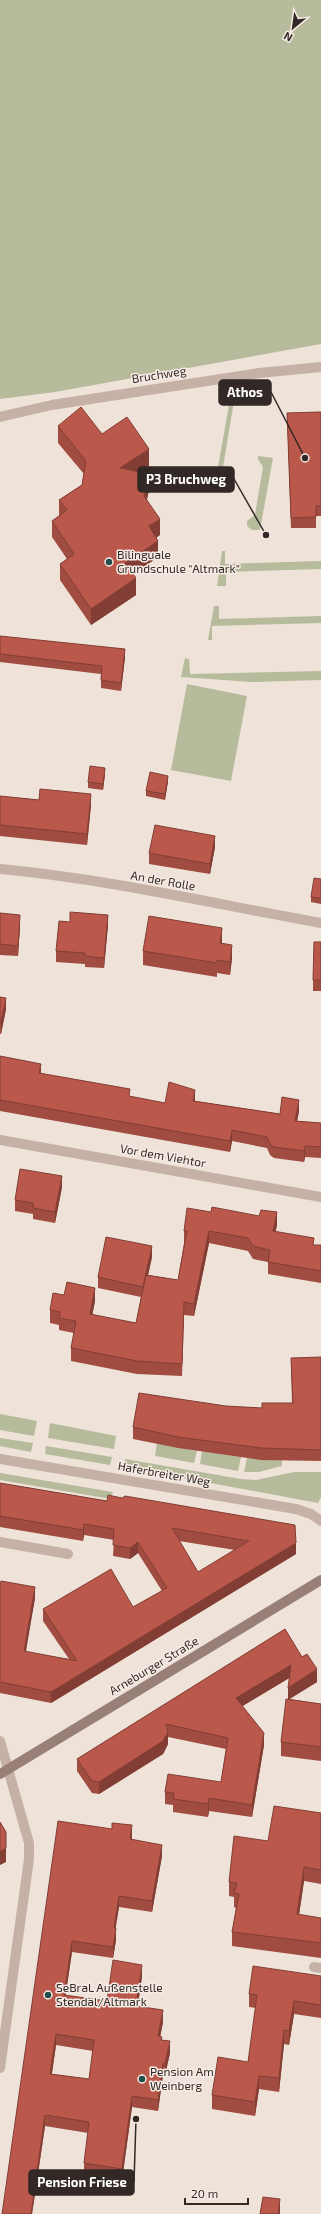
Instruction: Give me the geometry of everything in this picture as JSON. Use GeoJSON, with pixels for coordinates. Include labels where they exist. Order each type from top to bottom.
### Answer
{"type":"FeatureCollection","features":[{"type":"Feature","properties":{"kind":"main road","name":"Arneburger Straße"},"geometry":{"type":"LineString","coordinates":[[4,1772],[321,1580]]}},
{"type":"Feature","properties":{"kind":"street","name":"Bruchweg"},"geometry":{"type":"LineString","coordinates":[[2,417],[52,405],[259,373],[321,367]]}},
{"type":"Feature","properties":{"kind":"street","name":"An der Rolle"},"geometry":{"type":"LineString","coordinates":[[0,869],[90,882],[321,923]]}},
{"type":"Feature","properties":{"kind":"street","name":"Vor dem Viehtor"},"geometry":{"type":"LineString","coordinates":[[0,1140],[321,1197]]}},
{"type":"Feature","properties":{"kind":"street","name":"Haferbreiter Weg"},"geometry":{"type":"LineString","coordinates":[[0,1459],[296,1509],[311,1514],[321,1520]]}},
{"type":"Feature","properties":{"kind":"street"},"geometry":{"type":"LineString","coordinates":[[0,1542],[68,1554]]}},
{"type":"Feature","properties":{"kind":"street"},"geometry":{"type":"LineString","coordinates":[[0,1742],[4,1772],[29,1843],[29,1859],[0,2068]]}},
{"type":"Feature","properties":{"kind":"green space"},"geometry":{"type":"Polygon","coordinates":[[[0,0],[321,0],[321,344],[55,392],[0,399],[0,0]]]}},
{"type":"Feature","properties":{"kind":"green space"},"geometry":{"type":"Polygon","coordinates":[[[238,387],[246,392],[248,402],[234,401],[223,467],[218,467],[232,388],[238,387]]]}},
{"type":"Feature","properties":{"kind":"green space"},"geometry":{"type":"Polygon","coordinates":[[[258,456],[273,458],[260,530],[252,530],[247,526],[247,521],[255,515],[263,467],[258,459],[258,456]]]}},
{"type":"Feature","properties":{"kind":"green space"},"geometry":{"type":"Polygon","coordinates":[[[222,551],[225,551],[225,564],[321,561],[321,569],[226,572],[226,586],[217,586],[222,551]]]}},
{"type":"Feature","properties":{"kind":"green space"},"geometry":{"type":"Polygon","coordinates":[[[214,606],[219,606],[219,619],[321,616],[321,623],[212,626],[212,640],[208,640],[214,606]]]}},
{"type":"Feature","properties":{"kind":"green space"},"geometry":{"type":"Polygon","coordinates":[[[185,658],[189,659],[190,674],[321,671],[321,680],[252,682],[181,677],[185,658]]]}},
{"type":"Feature","properties":{"kind":"green space"},"geometry":{"type":"Polygon","coordinates":[[[187,684],[247,696],[231,781],[171,770],[187,684]]]}},
{"type":"Feature","properties":{"kind":"green space"},"geometry":{"type":"Polygon","coordinates":[[[0,1414],[37,1421],[34,1436],[0,1430],[0,1414]]]}},
{"type":"Feature","properties":{"kind":"green space"},"geometry":{"type":"Polygon","coordinates":[[[50,1423],[116,1436],[114,1449],[48,1438],[50,1423]]]}},
{"type":"Feature","properties":{"kind":"green space"},"geometry":{"type":"Polygon","coordinates":[[[0,1438],[33,1443],[31,1452],[0,1446],[0,1438]]]}},
{"type":"Feature","properties":{"kind":"green space"},"geometry":{"type":"Polygon","coordinates":[[[157,1443],[197,1451],[194,1463],[155,1456],[157,1443]]]}},
{"type":"Feature","properties":{"kind":"green space"},"geometry":{"type":"Polygon","coordinates":[[[46,1446],[112,1457],[110,1465],[45,1454],[46,1446]]]}},
{"type":"Feature","properties":{"kind":"green space"},"geometry":{"type":"Polygon","coordinates":[[[202,1451],[241,1457],[238,1471],[200,1464],[202,1451]]]}},
{"type":"Feature","properties":{"kind":"green space"},"geometry":{"type":"Polygon","coordinates":[[[247,1458],[282,1460],[282,1466],[259,1472],[244,1472],[247,1458]]]}},
{"type":"Feature","properties":{"kind":"green space"},"geometry":{"type":"Polygon","coordinates":[[[125,1459],[241,1479],[256,1480],[294,1472],[321,1472],[321,1497],[318,1503],[124,1467],[125,1459]]]}},
{"type":"Feature","properties":{"kind":"green space"},"geometry":{"type":"Polygon","coordinates":[[[0,1473],[113,1492],[111,1497],[105,1498],[0,1480],[0,1473]]]}},
{"type":"Feature","properties":{"kind":"building"},"geometry":{"type":"Polygon","coordinates":[[[81,407],[102,434],[127,417],[149,449],[120,468],[149,474],[144,496],[160,519],[149,526],[158,541],[125,563],[136,578],[91,609],[60,564],[74,554],[52,521],[67,510],[59,500],[82,485],[86,461],[58,426],[81,407]]]}},
{"type":"Feature","properties":{"kind":"building"},"geometry":{"type":"Polygon","coordinates":[[[321,412],[321,506],[316,506],[316,517],[291,518],[287,413],[321,412]]]}},
{"type":"Feature","properties":{"kind":"building"},"geometry":{"type":"Polygon","coordinates":[[[0,636],[125,649],[121,683],[101,680],[102,666],[0,654],[0,636]]]}},
{"type":"Feature","properties":{"kind":"building"},"geometry":{"type":"Polygon","coordinates":[[[90,766],[105,768],[103,784],[88,782],[90,766]]]}},
{"type":"Feature","properties":{"kind":"building"},"geometry":{"type":"Polygon","coordinates":[[[150,772],[168,776],[165,794],[146,791],[150,772]]]}},
{"type":"Feature","properties":{"kind":"building"},"geometry":{"type":"Polygon","coordinates":[[[40,789],[91,794],[87,834],[0,825],[0,796],[39,800],[40,789]]]}},
{"type":"Feature","properties":{"kind":"building"},"geometry":{"type":"Polygon","coordinates":[[[155,825],[215,836],[210,864],[149,853],[155,825]]]}},
{"type":"Feature","properties":{"kind":"building"},"geometry":{"type":"Polygon","coordinates":[[[314,878],[321,879],[321,898],[311,897],[314,878]]]}},
{"type":"Feature","properties":{"kind":"building"},"geometry":{"type":"Polygon","coordinates":[[[70,912],[108,915],[104,958],[85,956],[85,953],[56,951],[59,921],[70,922],[70,912]]]}},
{"type":"Feature","properties":{"kind":"building"},"geometry":{"type":"Polygon","coordinates":[[[0,913],[20,915],[18,946],[0,944],[0,913]]]}},
{"type":"Feature","properties":{"kind":"building"},"geometry":{"type":"Polygon","coordinates":[[[149,916],[222,928],[220,943],[232,945],[230,962],[217,960],[217,963],[143,951],[149,916]]]}},
{"type":"Feature","properties":{"kind":"building"},"geometry":{"type":"Polygon","coordinates":[[[314,942],[321,942],[321,980],[313,980],[314,942]]]}},
{"type":"Feature","properties":{"kind":"building"},"geometry":{"type":"Polygon","coordinates":[[[0,997],[6,998],[1,1023],[0,1023],[0,997]]]}},
{"type":"Feature","properties":{"kind":"building"},"geometry":{"type":"Polygon","coordinates":[[[0,1056],[41,1064],[39,1073],[130,1089],[129,1096],[165,1103],[169,1082],[195,1090],[193,1101],[280,1114],[282,1097],[299,1100],[295,1121],[321,1123],[321,1147],[305,1146],[304,1151],[274,1147],[270,1144],[267,1137],[232,1130],[230,1141],[0,1100],[0,1056]]]}},
{"type":"Feature","properties":{"kind":"building"},"geometry":{"type":"Polygon","coordinates":[[[20,1169],[62,1176],[55,1212],[33,1208],[33,1203],[15,1200],[20,1169]]]}},
{"type":"Feature","properties":{"kind":"building"},"geometry":{"type":"Polygon","coordinates":[[[212,1207],[259,1216],[261,1210],[277,1212],[273,1231],[314,1238],[313,1245],[321,1245],[321,1271],[268,1262],[270,1250],[253,1246],[248,1238],[209,1231],[194,1304],[184,1302],[182,1364],[137,1361],[71,1348],[76,1321],[59,1318],[60,1312],[50,1310],[53,1293],[64,1295],[67,1282],[95,1288],[90,1314],[136,1323],[146,1275],[178,1280],[187,1231],[184,1231],[187,1208],[211,1212],[212,1207]]]}},
{"type":"Feature","properties":{"kind":"building"},"geometry":{"type":"Polygon","coordinates":[[[106,1237],[152,1246],[143,1287],[98,1277],[106,1237]]]}},
{"type":"Feature","properties":{"kind":"building"},"geometry":{"type":"Polygon","coordinates":[[[321,1357],[321,1450],[261,1448],[178,1437],[133,1427],[139,1393],[226,1406],[262,1408],[262,1403],[293,1403],[291,1358],[321,1357]]]}},
{"type":"Feature","properties":{"kind":"building"},"geometry":{"type":"Polygon","coordinates":[[[0,1483],[107,1501],[108,1495],[122,1498],[125,1496],[295,1525],[296,1543],[51,1692],[0,1682],[1,1581],[35,1587],[24,1651],[77,1661],[43,1609],[111,1569],[133,1607],[167,1588],[138,1542],[130,1548],[113,1545],[114,1529],[84,1524],[83,1530],[0,1516],[0,1483]],[[172,1528],[198,1572],[249,1541],[172,1528]]]}},
{"type":"Feature","properties":{"kind":"building"},"geometry":{"type":"Polygon","coordinates":[[[285,1629],[302,1657],[307,1654],[317,1669],[288,1688],[291,1665],[236,1698],[264,1733],[252,1805],[209,1798],[208,1804],[173,1799],[174,1793],[165,1792],[168,1774],[221,1782],[228,1738],[166,1724],[168,1732],[163,1741],[99,1782],[92,1781],[77,1759],[285,1629]]]}},
{"type":"Feature","properties":{"kind":"building"},"geometry":{"type":"Polygon","coordinates":[[[286,1699],[321,1704],[321,1747],[281,1742],[286,1699]]]}},
{"type":"Feature","properties":{"kind":"building"},"geometry":{"type":"Polygon","coordinates":[[[274,1806],[321,1813],[321,1870],[304,1867],[297,1914],[321,1918],[321,1943],[232,1932],[239,1894],[234,1893],[237,1883],[229,1882],[234,1836],[268,1841],[274,1806]]]}},
{"type":"Feature","properties":{"kind":"building"},"geometry":{"type":"Polygon","coordinates":[[[58,1821],[112,1829],[112,1823],[132,1825],[130,1839],[162,1845],[152,1901],[119,1896],[114,1928],[116,1928],[113,1947],[72,1941],[64,1995],[107,2001],[113,1960],[142,1965],[136,2006],[163,2010],[158,2036],[162,2037],[161,2040],[170,2041],[165,2064],[163,2063],[158,2100],[132,2096],[122,2169],[84,2163],[89,2122],[45,2115],[31,2214],[2,2214],[58,1821]],[[56,2034],[50,2074],[89,2079],[94,2040],[56,2034]]]}},
{"type":"Feature","properties":{"kind":"building"},"geometry":{"type":"Polygon","coordinates":[[[0,1822],[6,1832],[6,1848],[0,1852],[0,1822]]]}},
{"type":"Feature","properties":{"kind":"building"},"geometry":{"type":"Polygon","coordinates":[[[253,1966],[321,1976],[321,2005],[294,2001],[289,2031],[284,2030],[279,2078],[259,2076],[255,2102],[212,2095],[218,2057],[248,2062],[257,1995],[249,1994],[253,1966]]]}},
{"type":"Feature","properties":{"kind":"building"},"geometry":{"type":"Polygon","coordinates":[[[263,2197],[280,2199],[278,2214],[260,2214],[263,2197]]]}},
{"type":"Feature","properties":{"kind":"place","name":"Athos"},"geometry":{"type":"Point","coordinates":[305,458]}},
{"type":"Feature","properties":{"kind":"place","name":"P3 Bruchweg"},"geometry":{"type":"Point","coordinates":[266,535]}},
{"type":"Feature","properties":{"kind":"place","name":"Bilinguale Grundschule \"Altmark\""},"geometry":{"type":"Point","coordinates":[109,562]}},
{"type":"Feature","properties":{"kind":"place","name":"SeBraL Außenstelle Stendal/Altmark"},"geometry":{"type":"Point","coordinates":[48,1995]}},
{"type":"Feature","properties":{"kind":"place","name":"Pension Am Weinberg"},"geometry":{"type":"Point","coordinates":[142,2079]}},
{"type":"Feature","properties":{"kind":"place","name":"Pension Friese"},"geometry":{"type":"Point","coordinates":[136,2119]}}]}
